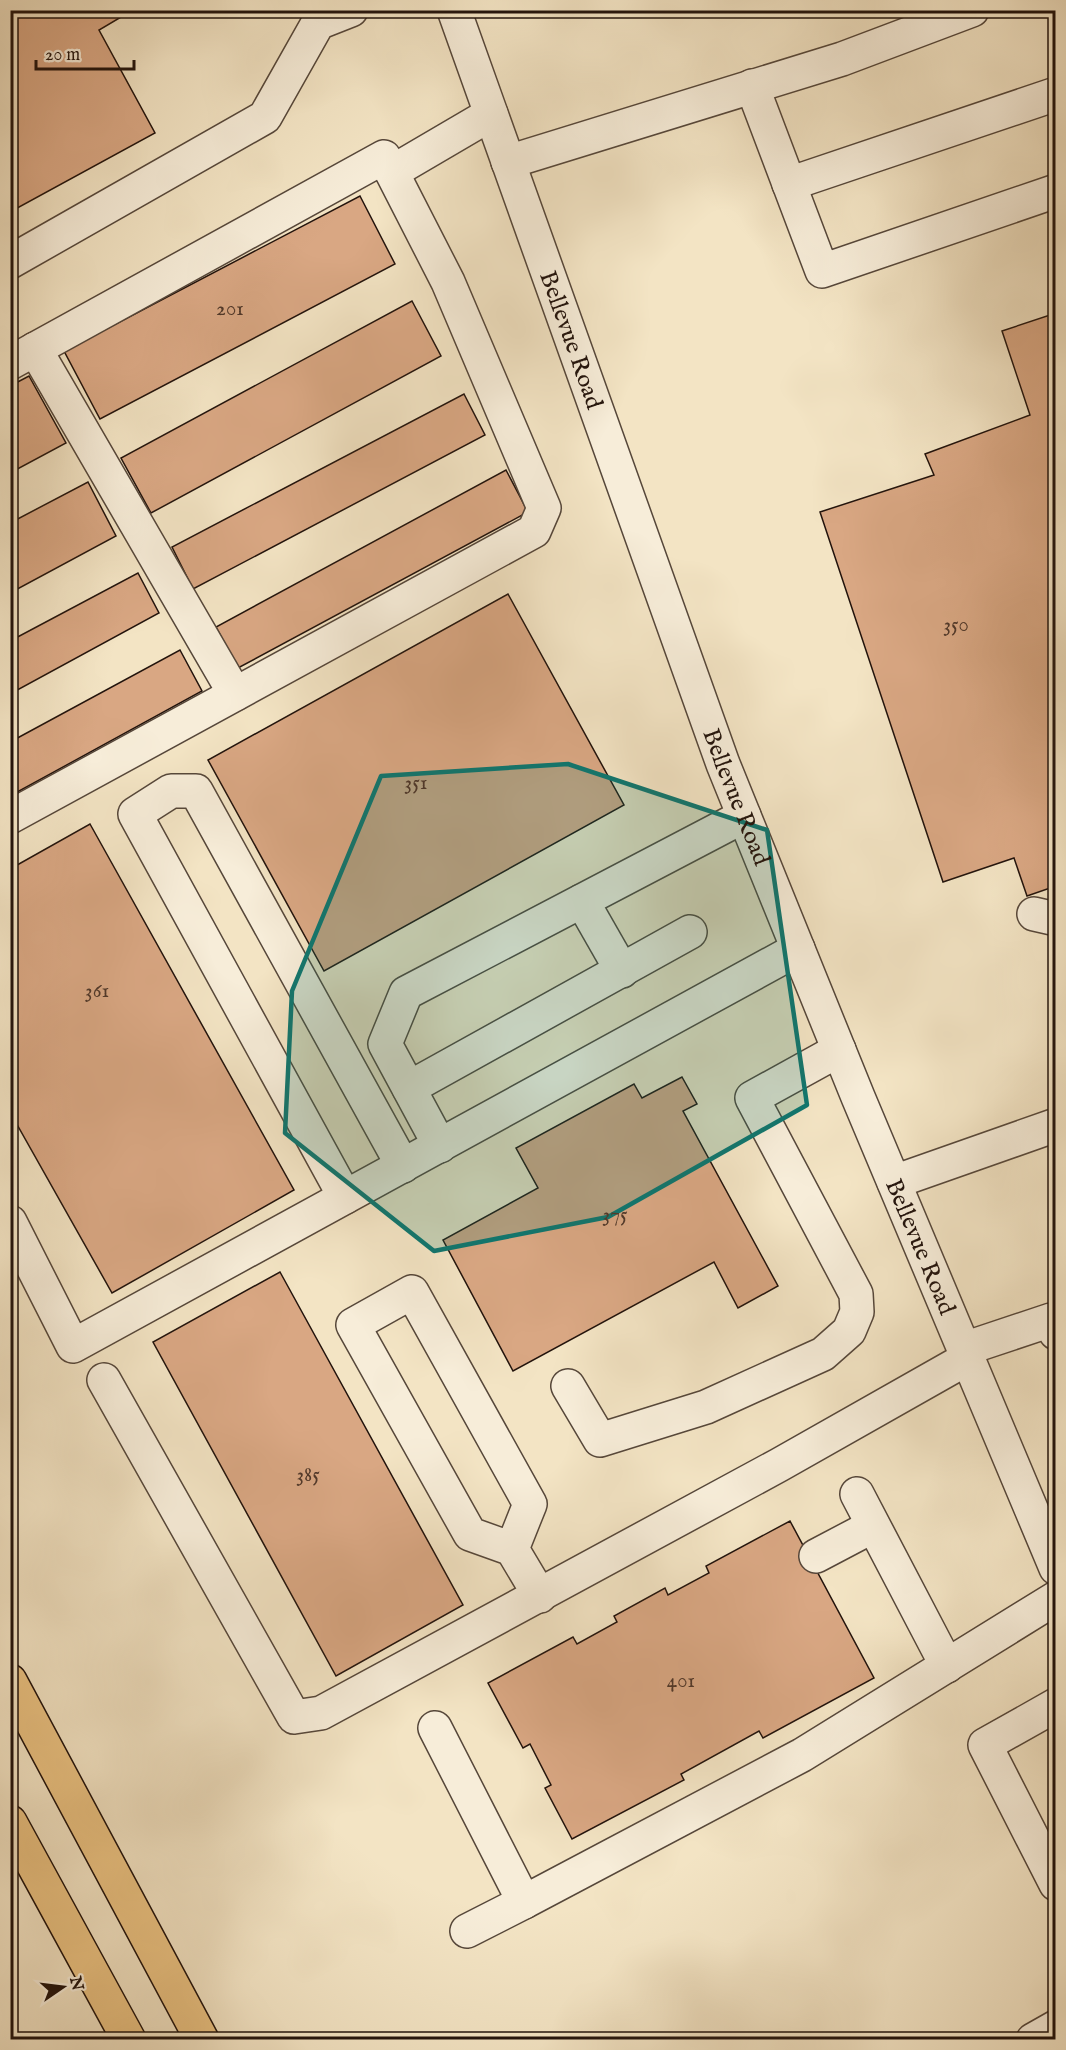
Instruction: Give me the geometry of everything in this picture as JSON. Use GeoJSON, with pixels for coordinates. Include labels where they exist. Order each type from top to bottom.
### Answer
{"type":"FeatureCollection","features":[{"type":"Feature","properties":{"kind":"highway"},"geometry":{"type":"LineString","coordinates":[[10,1681],[202,2040]]}},
{"type":"Feature","properties":{"kind":"highway"},"geometry":{"type":"LineString","coordinates":[[10,1822],[129,2040]]}},
{"type":"Feature","properties":{"kind":"street","name":"Bellevue Road"},"geometry":{"type":"LineString","coordinates":[[454,10],[715,742],[839,1050],[1056,1568]]}},
{"type":"Feature","properties":{"kind":"street"},"geometry":{"type":"LineString","coordinates":[[508,162],[842,59],[972,10]]}},
{"type":"Feature","properties":{"kind":"street"},"geometry":{"type":"LineString","coordinates":[[10,262],[265,117],[318,23],[334,14]]}},
{"type":"Feature","properties":{"kind":"street"},"geometry":{"type":"LineString","coordinates":[[752,86],[822,271],[1056,191]]}},
{"type":"Feature","properties":{"kind":"street"},"geometry":{"type":"LineString","coordinates":[[789,184],[1056,94]]}},
{"type":"Feature","properties":{"kind":"street"},"geometry":{"type":"LineString","coordinates":[[392,172],[491,114]]}},
{"type":"Feature","properties":{"kind":"street"},"geometry":{"type":"LineString","coordinates":[[10,817],[534,531],[544,508],[448,282],[384,157],[23,356],[235,694]]}},
{"type":"Feature","properties":{"kind":"street"},"geometry":{"type":"LineString","coordinates":[[345,1197],[135,814],[171,792],[196,791],[403,1166]]}},
{"type":"Feature","properties":{"kind":"street"},"geometry":{"type":"LineString","coordinates":[[441,1146],[385,1044],[406,993],[744,816]]}},
{"type":"Feature","properties":{"kind":"street"},"geometry":{"type":"LineString","coordinates":[[582,901],[622,971]]}},
{"type":"Feature","properties":{"kind":"street"},"geometry":{"type":"LineString","coordinates":[[409,1088],[690,932]]}},
{"type":"Feature","properties":{"kind":"street"},"geometry":{"type":"LineString","coordinates":[[10,1222],[73,1346],[798,950]]}},
{"type":"Feature","properties":{"kind":"street"},"geometry":{"type":"LineString","coordinates":[[568,1386],[600,1440],[706,1407],[823,1354],[849,1330],[857,1312],[856,1294],[752,1098],[839,1050]]}},
{"type":"Feature","properties":{"kind":"street"},"geometry":{"type":"LineString","coordinates":[[894,1182],[1056,1125]]}},
{"type":"Feature","properties":{"kind":"street"},"geometry":{"type":"LineString","coordinates":[[513,1549],[531,1504],[412,1292],[353,1325],[470,1534],[513,1549],[540,1596]]}},
{"type":"Feature","properties":{"kind":"street"},"geometry":{"type":"LineString","coordinates":[[104,1380],[294,1717],[321,1713],[540,1596],[778,1466],[966,1353],[1051,1320],[1056,1333]]}},
{"type":"Feature","properties":{"kind":"street"},"geometry":{"type":"LineString","coordinates":[[856,1494],[947,1666]]}},
{"type":"Feature","properties":{"kind":"street"},"geometry":{"type":"LineString","coordinates":[[816,1556],[873,1526]]}},
{"type":"Feature","properties":{"kind":"street"},"geometry":{"type":"LineString","coordinates":[[467,1931],[802,1755],[1056,1598]]}},
{"type":"Feature","properties":{"kind":"street"},"geometry":{"type":"LineString","coordinates":[[1056,1705],[985,1745],[1056,1884]]}},
{"type":"Feature","properties":{"kind":"street"},"geometry":{"type":"LineString","coordinates":[[435,1728],[524,1902]]}},
{"type":"Feature","properties":{"kind":"street"},"geometry":{"type":"LineString","coordinates":[[1034,2040],[1056,2027]]}},
{"type":"Feature","properties":{"kind":"highlighted area"},"geometry":{"type":"Polygon","coordinates":[[[568,764],[767,830],[807,1105],[608,1217],[434,1251],[285,1133],[292,991],[381,776],[568,764]]]}},
{"type":"Feature","properties":{"kind":"building"},"geometry":{"type":"Polygon","coordinates":[[[10,10],[133,10],[99,30],[155,133],[10,212],[10,10]]]}},
{"type":"Feature","properties":{"kind":"building"},"geometry":{"type":"Polygon","coordinates":[[[360,196],[395,264],[100,419],[64,351],[360,196]]]}},
{"type":"Feature","properties":{"kind":"building"},"geometry":{"type":"Polygon","coordinates":[[[412,301],[441,356],[151,513],[121,458],[412,301]]]}},
{"type":"Feature","properties":{"kind":"building"},"geometry":{"type":"Polygon","coordinates":[[[1056,313],[1056,736],[1051,738],[1056,749],[1056,886],[1027,896],[1014,858],[943,882],[820,512],[934,475],[925,454],[1030,415],[1002,331],[1056,313]]]}},
{"type":"Feature","properties":{"kind":"building"},"geometry":{"type":"Polygon","coordinates":[[[29,376],[66,443],[10,473],[10,386],[29,376]]]}},
{"type":"Feature","properties":{"kind":"building"},"geometry":{"type":"Polygon","coordinates":[[[464,394],[485,435],[193,589],[172,547],[464,394]]]}},
{"type":"Feature","properties":{"kind":"building"},"geometry":{"type":"Polygon","coordinates":[[[506,470],[528,512],[238,668],[216,627],[506,470]]]}},
{"type":"Feature","properties":{"kind":"building"},"geometry":{"type":"Polygon","coordinates":[[[88,482],[116,536],[10,593],[10,523],[88,482]]]}},
{"type":"Feature","properties":{"kind":"building"},"geometry":{"type":"Polygon","coordinates":[[[138,573],[159,613],[10,694],[10,641],[138,573]]]}},
{"type":"Feature","properties":{"kind":"building"},"geometry":{"type":"Polygon","coordinates":[[[508,594],[624,805],[324,971],[208,760],[508,594]]]}},
{"type":"Feature","properties":{"kind":"building"},"geometry":{"type":"Polygon","coordinates":[[[180,650],[202,691],[10,796],[10,742],[180,650]]]}},
{"type":"Feature","properties":{"kind":"building"},"geometry":{"type":"Polygon","coordinates":[[[90,824],[294,1190],[112,1293],[10,1112],[10,869],[90,824]]]}},
{"type":"Feature","properties":{"kind":"building"},"geometry":{"type":"Polygon","coordinates":[[[682,1077],[697,1104],[683,1111],[778,1286],[738,1308],[714,1262],[513,1371],[443,1240],[538,1188],[516,1148],[634,1084],[642,1098],[682,1077]]]}},
{"type":"Feature","properties":{"kind":"building"},"geometry":{"type":"Polygon","coordinates":[[[280,1272],[463,1605],[336,1676],[153,1342],[280,1272]]]}},
{"type":"Feature","properties":{"kind":"building"},"geometry":{"type":"Polygon","coordinates":[[[790,1521],[874,1678],[763,1738],[759,1731],[681,1774],[684,1780],[572,1839],[545,1788],[551,1785],[530,1744],[523,1748],[488,1683],[573,1637],[577,1644],[617,1622],[614,1616],[665,1588],[668,1595],[709,1573],[706,1566],[790,1521]]]}}]}
